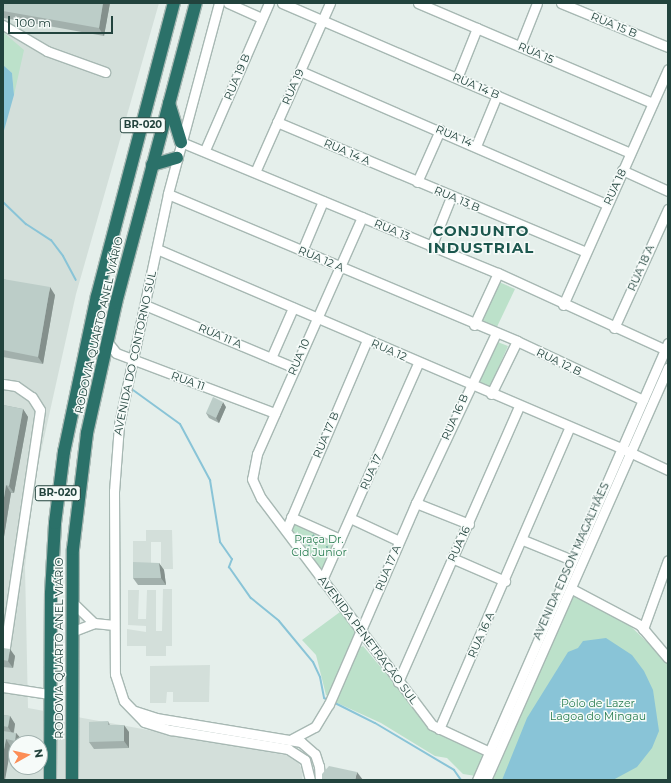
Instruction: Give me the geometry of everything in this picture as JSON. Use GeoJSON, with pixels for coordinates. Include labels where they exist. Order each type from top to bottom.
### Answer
{"type":"FeatureCollection","features":[{"type":"Feature","properties":{"kind":"highway","name":"RODOVIA QUARTO ANEL VIÁRIO"},"geometry":{"type":"LineString","coordinates":[[50,780],[50,593],[56,516],[66,437],[97,296],[131,172],[174,3]]}},
{"type":"Feature","properties":{"kind":"highway","name":"RODOVIA QUARTO ANEL VIÁRIO"},"geometry":{"type":"LineString","coordinates":[[72,780],[71,632],[73,549],[81,472],[106,340],[196,3]]}},
{"type":"Feature","properties":{"kind":"highway"},"geometry":{"type":"LineString","coordinates":[[169,102],[181,142]]}},
{"type":"Feature","properties":{"kind":"highway"},"geometry":{"type":"LineString","coordinates":[[152,165],[177,158]]}},
{"type":"Feature","properties":{"kind":"highway"},"geometry":{"type":"LineString","coordinates":[[131,172],[133,195],[141,205]]}},
{"type":"Feature","properties":{"kind":"highway"},"geometry":{"type":"LineString","coordinates":[[97,296],[107,295],[116,303]]}},
{"type":"Feature","properties":{"kind":"street","name":"AVENIDA DO CONTORNO SUL"},"geometry":{"type":"LineString","coordinates":[[219,3],[168,194],[116,449],[114,625],[116,683],[129,708],[139,719],[151,725],[294,751],[308,765],[310,780]]}},
{"type":"Feature","properties":{"kind":"street"},"geometry":{"type":"LineString","coordinates":[[228,3],[262,18]]}},
{"type":"Feature","properties":{"kind":"street","name":"RUA 19 B"},"geometry":{"type":"LineString","coordinates":[[205,150],[269,3]]}},
{"type":"Feature","properties":{"kind":"street","name":"RUA 14 B"},"geometry":{"type":"LineString","coordinates":[[282,3],[630,153]]}},
{"type":"Feature","properties":{"kind":"street","name":"RUA 19"},"geometry":{"type":"LineString","coordinates":[[256,170],[330,3]]}},
{"type":"Feature","properties":{"kind":"street","name":"RUA 15"},"geometry":{"type":"LineString","coordinates":[[418,3],[653,103]]}},
{"type":"Feature","properties":{"kind":"street"},"geometry":{"type":"LineString","coordinates":[[520,46],[537,3]]}},
{"type":"Feature","properties":{"kind":"street","name":"RUA 15 B"},"geometry":{"type":"LineString","coordinates":[[561,3],[668,47]]}},
{"type":"Feature","properties":{"kind":"street"},"geometry":{"type":"LineString","coordinates":[[3,24],[47,52],[105,72]]}},
{"type":"Feature","properties":{"kind":"street"},"geometry":{"type":"LineString","coordinates":[[457,78],[477,28]]}},
{"type":"Feature","properties":{"kind":"street","name":"RUA 18"},"geometry":{"type":"LineString","coordinates":[[564,305],[606,204],[668,69]]}},
{"type":"Feature","properties":{"kind":"street","name":"RUA 14"},"geometry":{"type":"LineString","coordinates":[[300,71],[440,130],[606,204]]}},
{"type":"Feature","properties":{"kind":"street"},"geometry":{"type":"LineString","coordinates":[[476,146],[496,95]]}},
{"type":"Feature","properties":{"kind":"street","name":"RUA 14 A"},"geometry":{"type":"LineString","coordinates":[[277,122],[417,182]]}},
{"type":"Feature","properties":{"kind":"street"},"geometry":{"type":"LineString","coordinates":[[417,182],[440,130]]}},
{"type":"Feature","properties":{"kind":"street","name":"RUA 13"},"geometry":{"type":"LineString","coordinates":[[181,142],[256,170],[323,201],[431,247],[498,273],[614,328],[667,348]]}},
{"type":"Feature","properties":{"kind":"street"},"geometry":{"type":"LineString","coordinates":[[622,170],[668,190]]}},
{"type":"Feature","properties":{"kind":"street","name":"RUA 13 B"},"geometry":{"type":"LineString","coordinates":[[417,182],[586,252]]}},
{"type":"Feature","properties":{"kind":"street","name":"RUA 12 A"},"geometry":{"type":"LineString","coordinates":[[168,194],[474,325]]}},
{"type":"Feature","properties":{"kind":"street"},"geometry":{"type":"LineString","coordinates":[[431,247],[451,197]]}},
{"type":"Feature","properties":{"kind":"street"},"geometry":{"type":"LineString","coordinates":[[302,251],[323,201]]}},
{"type":"Feature","properties":{"kind":"street","name":"RUA 18 A"},"geometry":{"type":"LineString","coordinates":[[614,328],[668,209]]}},
{"type":"Feature","properties":{"kind":"street","name":"RUA 10"},"geometry":{"type":"LineString","coordinates":[[262,498],[254,485],[252,474],[257,454],[362,217]]}},
{"type":"Feature","properties":{"kind":"street","name":"RUA 12"},"geometry":{"type":"LineString","coordinates":[[157,249],[469,385],[626,450],[668,470]]}},
{"type":"Feature","properties":{"kind":"street"},"geometry":{"type":"LineString","coordinates":[[474,325],[498,273]]}},
{"type":"Feature","properties":{"kind":"street","name":"RUA 11 A"},"geometry":{"type":"LineString","coordinates":[[145,305],[295,368]]}},
{"type":"Feature","properties":{"kind":"street"},"geometry":{"type":"LineString","coordinates":[[271,358],[293,308]]}},
{"type":"Feature","properties":{"kind":"street","name":"RUA 12 B"},"geometry":{"type":"LineString","coordinates":[[474,325],[517,341],[644,405]]}},
{"type":"Feature","properties":{"kind":"street","name":"RUA 16 B"},"geometry":{"type":"LineString","coordinates":[[416,503],[469,385],[496,333]]}},
{"type":"Feature","properties":{"kind":"street","name":"RUA 11"},"geometry":{"type":"LineString","coordinates":[[106,340],[116,353],[275,413]]}},
{"type":"Feature","properties":{"kind":"street","name":"RUA 17 B"},"geometry":{"type":"LineString","coordinates":[[286,530],[368,340]]}},
{"type":"Feature","properties":{"kind":"street"},"geometry":{"type":"LineString","coordinates":[[491,394],[517,341]]}},
{"type":"Feature","properties":{"kind":"street","name":"AVENIDA EDSON MAGALHÃES"},"geometry":{"type":"LineString","coordinates":[[477,780],[492,754],[572,589],[667,348]]}},
{"type":"Feature","properties":{"kind":"street","name":"RUA 17"},"geometry":{"type":"LineString","coordinates":[[322,580],[418,363]]}},
{"type":"Feature","properties":{"kind":"street","name":"AVENIDA EDSON MAGALHÃES"},"geometry":{"type":"LineString","coordinates":[[644,405],[668,367]]}},
{"type":"Feature","properties":{"kind":"street"},"geometry":{"type":"LineString","coordinates":[[3,384],[16,386],[32,397],[40,410],[4,655]]}},
{"type":"Feature","properties":{"kind":"street","name":"RUA 16"},"geometry":{"type":"LineString","coordinates":[[398,682],[452,558],[469,524],[519,406]]}},
{"type":"Feature","properties":{"kind":"street"},"geometry":{"type":"LineString","coordinates":[[570,427],[523,540],[572,560]]}},
{"type":"Feature","properties":{"kind":"street","name":"AVENIDA EDSON MAGALHÃES"},"geometry":{"type":"LineString","coordinates":[[486,780],[492,754],[550,609],[572,560],[626,450]]}},
{"type":"Feature","properties":{"kind":"street","name":"AVENIDA PENETRAÇÃO SUL"},"geometry":{"type":"LineString","coordinates":[[262,498],[361,633],[432,725],[492,754]]}},
{"type":"Feature","properties":{"kind":"street"},"geometry":{"type":"LineString","coordinates":[[416,503],[469,524]]}},
{"type":"Feature","properties":{"kind":"street","name":"RUA 17 A"},"geometry":{"type":"LineString","coordinates":[[315,727],[329,704],[416,503]]}},
{"type":"Feature","properties":{"kind":"street"},"geometry":{"type":"LineString","coordinates":[[291,517],[340,539]]}},
{"type":"Feature","properties":{"kind":"street"},"geometry":{"type":"LineString","coordinates":[[350,518],[399,542]]}},
{"type":"Feature","properties":{"kind":"street","name":"RUA 16 A"},"geometry":{"type":"LineString","coordinates":[[439,729],[523,540]]}},
{"type":"Feature","properties":{"kind":"street"},"geometry":{"type":"LineString","coordinates":[[452,558],[505,581]]}},
{"type":"Feature","properties":{"kind":"street"},"geometry":{"type":"LineString","coordinates":[[643,629],[668,560]]}},
{"type":"Feature","properties":{"kind":"street"},"geometry":{"type":"LineString","coordinates":[[572,589],[636,622],[668,658]]}},
{"type":"Feature","properties":{"kind":"street"},"geometry":{"type":"LineString","coordinates":[[72,601],[94,623]]}},
{"type":"Feature","properties":{"kind":"street"},"geometry":{"type":"LineString","coordinates":[[550,609],[560,616]]}},
{"type":"Feature","properties":{"kind":"street"},"geometry":{"type":"LineString","coordinates":[[71,632],[94,623],[114,625]]}},
{"type":"Feature","properties":{"kind":"street"},"geometry":{"type":"LineString","coordinates":[[3,687],[49,694]]}},
{"type":"Feature","properties":{"kind":"street"},"geometry":{"type":"LineString","coordinates":[[129,708],[156,718],[292,739],[310,747],[317,760],[320,780]]}},
{"type":"Feature","properties":{"kind":"street"},"geometry":{"type":"LineString","coordinates":[[292,739],[315,727]]}},
{"type":"Feature","properties":{"kind":"street"},"geometry":{"type":"LineString","coordinates":[[310,747],[315,727]]}},
{"type":"Feature","properties":{"kind":"path"},"geometry":{"type":"LineString","coordinates":[[315,533],[322,536]]}},
{"type":"Feature","properties":{"kind":"path"},"geometry":{"type":"LineString","coordinates":[[319,538],[329,550]]}},
{"type":"Feature","properties":{"kind":"path"},"geometry":{"type":"LineString","coordinates":[[316,539],[306,547],[317,562]]}},
{"type":"Feature","properties":{"kind":"path"},"geometry":{"type":"LineString","coordinates":[[329,550],[331,545]]}},
{"type":"Feature","properties":{"kind":"path"},"geometry":{"type":"LineString","coordinates":[[313,557],[324,549],[329,550]]}},
{"type":"Feature","properties":{"kind":"shaded area"},"geometry":{"type":"Polygon","coordinates":[[[3,3],[159,3],[76,294],[34,483],[25,567],[28,708],[296,757],[303,772],[302,780],[3,780],[3,3]]]}},
{"type":"Feature","properties":{"kind":"shaded area"},"geometry":{"type":"Polygon","coordinates":[[[146,530],[172,530],[173,569],[161,569],[161,542],[151,542],[151,570],[133,570],[133,541],[146,541],[146,530]]]}},
{"type":"Feature","properties":{"kind":"shaded area"},"geometry":{"type":"Polygon","coordinates":[[[163,589],[172,589],[172,646],[166,646],[166,656],[146,656],[146,646],[127,646],[127,629],[146,632],[146,626],[128,625],[128,590],[139,590],[138,619],[146,619],[147,590],[156,590],[156,631],[162,631],[163,589]]]}},
{"type":"Feature","properties":{"kind":"shaded area"},"geometry":{"type":"Polygon","coordinates":[[[210,665],[209,702],[173,702],[173,692],[167,692],[166,703],[150,703],[150,666],[210,665]]]}},
{"type":"Feature","properties":{"kind":"green space"},"geometry":{"type":"Polygon","coordinates":[[[3,32],[24,50],[14,95],[12,73],[3,65],[3,32]]]}},
{"type":"Feature","properties":{"kind":"green space"},"geometry":{"type":"Polygon","coordinates":[[[497,281],[515,289],[495,331],[478,324],[497,281]]]}},
{"type":"Feature","properties":{"kind":"green space"},"geometry":{"type":"Polygon","coordinates":[[[495,341],[508,346],[490,387],[477,381],[495,341]]]}},
{"type":"Feature","properties":{"kind":"green space","name":"Praça Dr. Cid Junior"},"geometry":{"type":"Polygon","coordinates":[[[294,522],[335,539],[322,571],[290,528],[294,522]]]}},
{"type":"Feature","properties":{"kind":"green space","name":"Pólo de Lazer Lagoa do Mingau"},"geometry":{"type":"Polygon","coordinates":[[[576,595],[624,620],[668,662],[668,780],[493,780],[572,597],[576,595]]]}},
{"type":"Feature","properties":{"kind":"green space"},"geometry":{"type":"Polygon","coordinates":[[[340,612],[357,632],[330,697],[326,695],[316,655],[302,640],[340,612]]]}},
{"type":"Feature","properties":{"kind":"green space"},"geometry":{"type":"Polygon","coordinates":[[[363,646],[434,731],[484,754],[476,776],[463,774],[447,758],[435,756],[381,723],[333,701],[359,648],[363,646]]]}},
{"type":"Feature","properties":{"kind":"water"},"geometry":{"type":"Polygon","coordinates":[[[3,65],[12,73],[14,95],[3,134],[3,65]]]}},
{"type":"Feature","properties":{"kind":"water","name":"Pólo de Lazer Lagoa do Mingau"},"geometry":{"type":"Polygon","coordinates":[[[606,638],[632,655],[644,671],[653,690],[659,731],[652,748],[637,767],[613,780],[502,780],[527,718],[568,652],[578,648],[583,641],[606,638]]]}},
{"type":"Feature","properties":{"kind":"building"},"geometry":{"type":"Polygon","coordinates":[[[3,3],[103,3],[99,28],[3,11],[3,3]]]}},
{"type":"Feature","properties":{"kind":"building"},"geometry":{"type":"Polygon","coordinates":[[[3,279],[50,287],[38,357],[3,350],[3,279]]]}},
{"type":"Feature","properties":{"kind":"building"},"geometry":{"type":"Polygon","coordinates":[[[213,397],[223,402],[216,418],[206,413],[213,397]]]}},
{"type":"Feature","properties":{"kind":"building"},"geometry":{"type":"Polygon","coordinates":[[[3,405],[23,409],[9,486],[6,485],[3,504],[3,405]]]}},
{"type":"Feature","properties":{"kind":"building"},"geometry":{"type":"Polygon","coordinates":[[[133,562],[159,563],[161,578],[133,578],[133,562]]]}},
{"type":"Feature","properties":{"kind":"building"},"geometry":{"type":"Polygon","coordinates":[[[3,648],[10,649],[8,661],[3,660],[3,648]]]}},
{"type":"Feature","properties":{"kind":"building"},"geometry":{"type":"Polygon","coordinates":[[[3,715],[10,716],[8,727],[3,726],[3,715]]]}},
{"type":"Feature","properties":{"kind":"building"},"geometry":{"type":"Polygon","coordinates":[[[108,721],[108,725],[124,725],[124,741],[89,742],[89,722],[108,721]]]}},
{"type":"Feature","properties":{"kind":"building"},"geometry":{"type":"Polygon","coordinates":[[[3,731],[16,733],[16,735],[8,735],[3,755],[3,731]]]}},
{"type":"Feature","properties":{"kind":"building"},"geometry":{"type":"Polygon","coordinates":[[[329,766],[357,772],[355,780],[322,780],[322,774],[329,766]]]}},
{"type":"Feature","properties":{"kind":"waterway"},"geometry":{"type":"LineString","coordinates":[[3,202],[26,224],[51,240],[63,256],[76,280]]}},
{"type":"Feature","properties":{"kind":"waterway"},"geometry":{"type":"LineString","coordinates":[[133,390],[180,424],[210,480],[220,542],[232,559],[229,567],[251,598],[279,621],[313,662],[320,677],[324,698],[328,700]]}},
{"type":"Feature","properties":{"kind":"waterway"},"geometry":{"type":"LineString","coordinates":[[333,702],[375,723],[454,770],[461,780]]}},
{"type":"Feature","properties":{"kind":"district","name":"CONJUNTO INDUSTRIAL"},"geometry":{"type":"Point","coordinates":[481,238]}}]}
